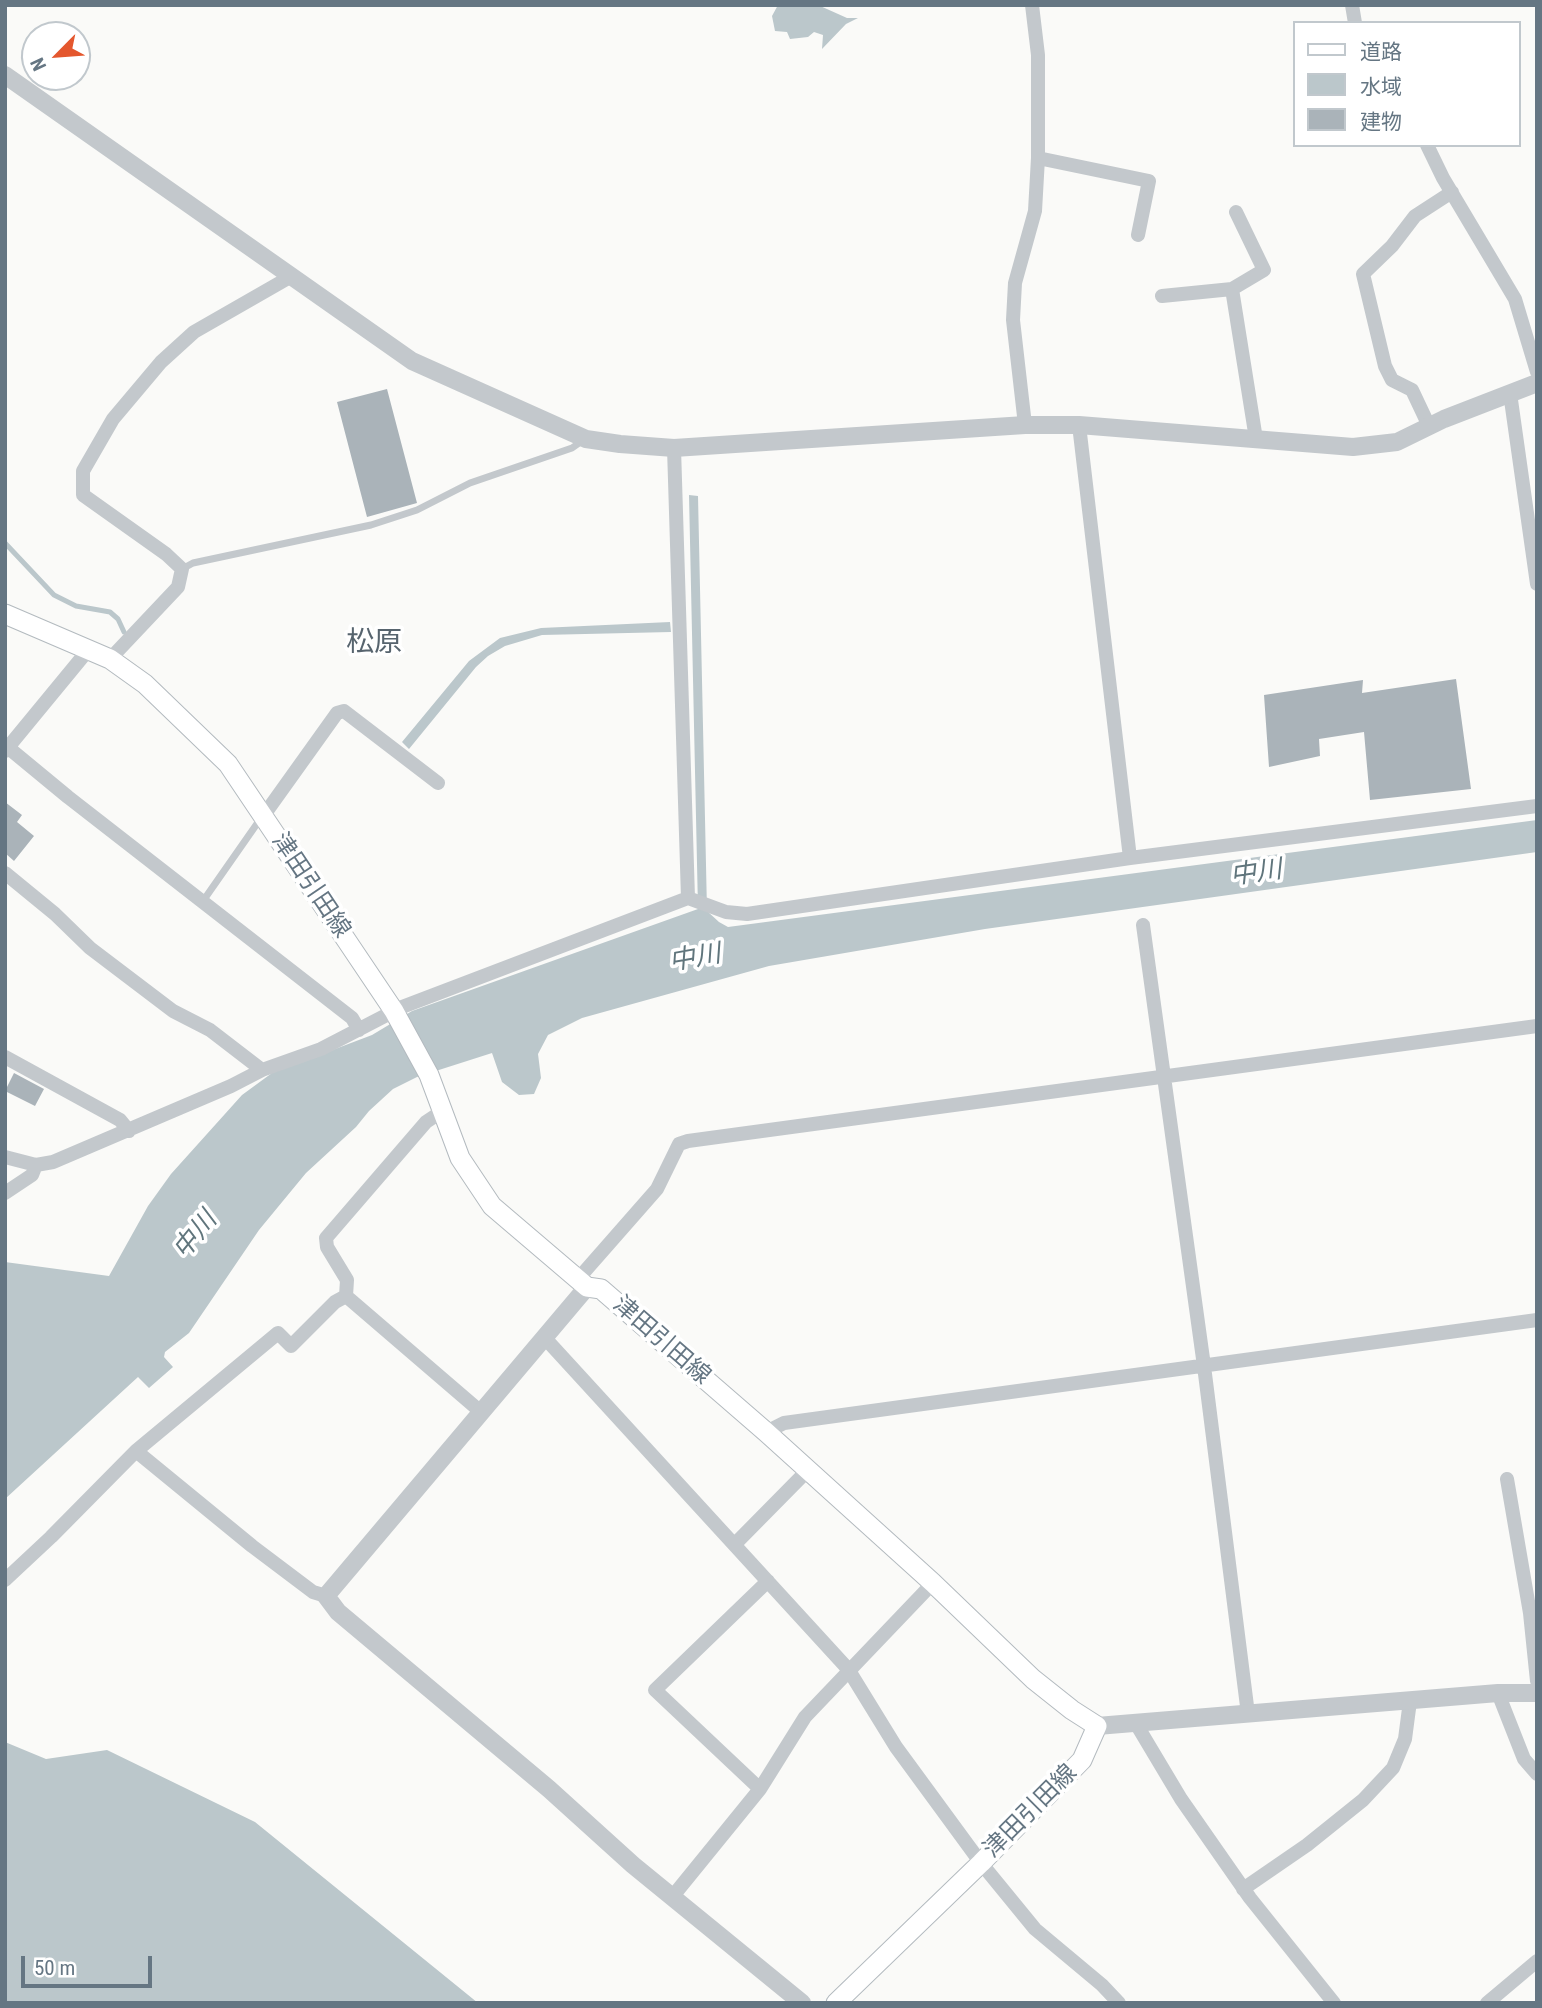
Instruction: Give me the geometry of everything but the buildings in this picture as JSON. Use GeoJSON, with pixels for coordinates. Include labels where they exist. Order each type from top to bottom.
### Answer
{"type":"FeatureCollection","features":[{"type":"Feature","properties":{"kind":"main road","name":"津田引田線"},"geometry":{"type":"LineString","coordinates":[[5,614],[110,659],[145,684],[220,755],[264,815],[395,1014],[429,1075],[460,1158],[492,1206],[583,1283],[601,1289],[766,1432],[933,1583],[1033,1679],[1097,1726],[1082,1760],[981,1863],[836,2003]]}},
{"type":"Feature","properties":{"kind":"street"},"geometry":{"type":"LineString","coordinates":[[1025,425],[1013,320],[1015,283],[1035,211],[1038,55],[1032,5]]}},
{"type":"Feature","properties":{"kind":"street"},"geometry":{"type":"LineString","coordinates":[[5,75],[412,361],[586,439],[674,448],[1025,425],[1079,425],[1353,447],[1397,442],[1429,426],[1537,383]]}},
{"type":"Feature","properties":{"kind":"street"},"geometry":{"type":"LineString","coordinates":[[1428,147],[1515,299],[1537,372]]}},
{"type":"Feature","properties":{"kind":"street"},"geometry":{"type":"LineString","coordinates":[[1038,158],[1149,181],[1138,235]]}},
{"type":"Feature","properties":{"kind":"street"},"geometry":{"type":"LineString","coordinates":[[1429,426],[1412,390],[1392,380],[1384,366],[1363,274],[1392,246],[1415,216],[1452,192]]}},
{"type":"Feature","properties":{"kind":"street"},"geometry":{"type":"LineString","coordinates":[[1163,296],[1232,289],[1264,270],[1236,212]]}},
{"type":"Feature","properties":{"kind":"street"},"geometry":{"type":"LineString","coordinates":[[110,659],[178,587],[182,569],[166,554],[83,495],[83,471],[113,419],[161,362],[194,332],[290,277]]}},
{"type":"Feature","properties":{"kind":"street"},"geometry":{"type":"LineString","coordinates":[[1232,289],[1256,439]]}},
{"type":"Feature","properties":{"kind":"street"},"geometry":{"type":"LineString","coordinates":[[1510,393],[1537,584]]}},
{"type":"Feature","properties":{"kind":"street"},"geometry":{"type":"LineString","coordinates":[[1079,425],[1130,858]]}},
{"type":"Feature","properties":{"kind":"street"},"geometry":{"type":"LineString","coordinates":[[674,448],[688,898]]}},
{"type":"Feature","properties":{"kind":"street"},"geometry":{"type":"LineString","coordinates":[[89,649],[6,748],[352,1018],[359,1030]]}},
{"type":"Feature","properties":{"kind":"street"},"geometry":{"type":"LineString","coordinates":[[264,815],[337,713],[344,711],[438,783]]}},
{"type":"Feature","properties":{"kind":"street"},"geometry":{"type":"LineString","coordinates":[[5,1157],[36,1165],[53,1163],[232,1086],[262,1070],[321,1049],[395,1014],[688,898],[726,912],[747,915],[1130,858],[1537,806]]}},
{"type":"Feature","properties":{"kind":"street"},"geometry":{"type":"LineString","coordinates":[[5,873],[55,914],[90,948],[173,1012],[210,1030],[262,1070]]}},
{"type":"Feature","properties":{"kind":"street"},"geometry":{"type":"LineString","coordinates":[[1143,925],[1204,1366],[1248,1714]]}},
{"type":"Feature","properties":{"kind":"street"},"geometry":{"type":"LineString","coordinates":[[326,1596],[544,1337],[657,1189],[679,1144],[1537,1026]]}},
{"type":"Feature","properties":{"kind":"street"},"geometry":{"type":"LineString","coordinates":[[5,1057],[120,1120],[129,1130]]}},
{"type":"Feature","properties":{"kind":"street"},"geometry":{"type":"LineString","coordinates":[[346,1296],[347,1280],[327,1247],[326,1238],[426,1122],[444,1110]]}},
{"type":"Feature","properties":{"kind":"street"},"geometry":{"type":"LineString","coordinates":[[5,1193],[32,1175],[36,1165]]}},
{"type":"Feature","properties":{"kind":"street"},"geometry":{"type":"LineString","coordinates":[[346,1296],[481,1412]]}},
{"type":"Feature","properties":{"kind":"street"},"geometry":{"type":"LineString","coordinates":[[5,1580],[136,1451],[278,1333],[291,1346],[335,1302],[346,1296]]}},
{"type":"Feature","properties":{"kind":"street"},"geometry":{"type":"LineString","coordinates":[[766,1432],[784,1423],[1537,1320]]}},
{"type":"Feature","properties":{"kind":"street"},"geometry":{"type":"LineString","coordinates":[[544,1337],[848,1669],[896,1747],[981,1863],[1035,1929],[1102,1984],[1119,2003]]}},
{"type":"Feature","properties":{"kind":"street"},"geometry":{"type":"LineString","coordinates":[[136,1451],[252,1546],[313,1592],[326,1596],[338,1612],[795,2001]]}},
{"type":"Feature","properties":{"kind":"street"},"geometry":{"type":"LineString","coordinates":[[735,1544],[807,1471]]}},
{"type":"Feature","properties":{"kind":"street"},"geometry":{"type":"LineString","coordinates":[[1507,1479],[1533,1612],[1537,1681]]}},
{"type":"Feature","properties":{"kind":"street"},"geometry":{"type":"LineString","coordinates":[[760,1788],[655,1690],[768,1581]]}},
{"type":"Feature","properties":{"kind":"street"},"geometry":{"type":"LineString","coordinates":[[673,1896],[760,1788],[805,1717],[933,1583]]}},
{"type":"Feature","properties":{"kind":"street"},"geometry":{"type":"LineString","coordinates":[[1097,1726],[1498,1693],[1537,1693]]}},
{"type":"Feature","properties":{"kind":"street"},"geometry":{"type":"LineString","coordinates":[[1498,1693],[1524,1759],[1537,1774]]}},
{"type":"Feature","properties":{"kind":"street"},"geometry":{"type":"LineString","coordinates":[[1243,1889],[1307,1845],[1363,1800],[1393,1768],[1405,1739],[1410,1701]]}},
{"type":"Feature","properties":{"kind":"street"},"geometry":{"type":"LineString","coordinates":[[1135,1722],[1181,1799],[1243,1889],[1334,2003]]}},
{"type":"Feature","properties":{"kind":"street"},"geometry":{"type":"LineString","coordinates":[[1487,2003],[1537,1961]]}},
{"type":"Feature","properties":{"kind":"lane"},"geometry":{"type":"LineString","coordinates":[[182,569],[193,563],[371,525],[417,510],[470,483],[572,448],[586,439]]}},
{"type":"Feature","properties":{"kind":"lane"},"geometry":{"type":"LineString","coordinates":[[203,901],[264,815]]}},
{"type":"Feature","properties":{"kind":"water"},"geometry":{"type":"Polygon","coordinates":[[[778,5],[818,5],[847,18],[858,18],[846,24],[822,49],[823,35],[814,32],[808,37],[790,39],[787,32],[775,31],[772,16],[778,5]]]}},
{"type":"Feature","properties":{"kind":"water","name":"中川"},"geometry":{"type":"Polygon","coordinates":[[[689,495],[698,496],[707,911],[728,927],[1537,820],[1537,852],[985,929],[769,966],[582,1018],[548,1035],[538,1054],[541,1078],[534,1094],[519,1095],[502,1082],[492,1053],[417,1077],[393,1089],[306,1173],[259,1230],[189,1333],[165,1352],[164,1357],[173,1367],[149,1388],[138,1377],[5,1499],[5,1262],[109,1276],[148,1206],[171,1174],[242,1095],[272,1073],[372,1035],[412,1011],[698,909],[689,495]]]}},
{"type":"Feature","properties":{"kind":"water"},"geometry":{"type":"Polygon","coordinates":[[[670,622],[671,632],[542,635],[505,646],[476,667],[409,749],[402,742],[469,661],[500,638],[541,628],[670,622]]]}},
{"type":"Feature","properties":{"kind":"water"},"geometry":{"type":"Polygon","coordinates":[[[5,1742],[46,1759],[107,1750],[255,1822],[478,2003],[5,2003],[5,1742]]]}},
{"type":"Feature","properties":{"kind":"waterway"},"geometry":{"type":"LineString","coordinates":[[5,543],[54,595],[76,606],[110,612],[118,619],[124,632]]}},
{"type":"Feature","properties":{"kind":"district","name":"松原"},"geometry":{"type":"Point","coordinates":[374,644]}}]}
